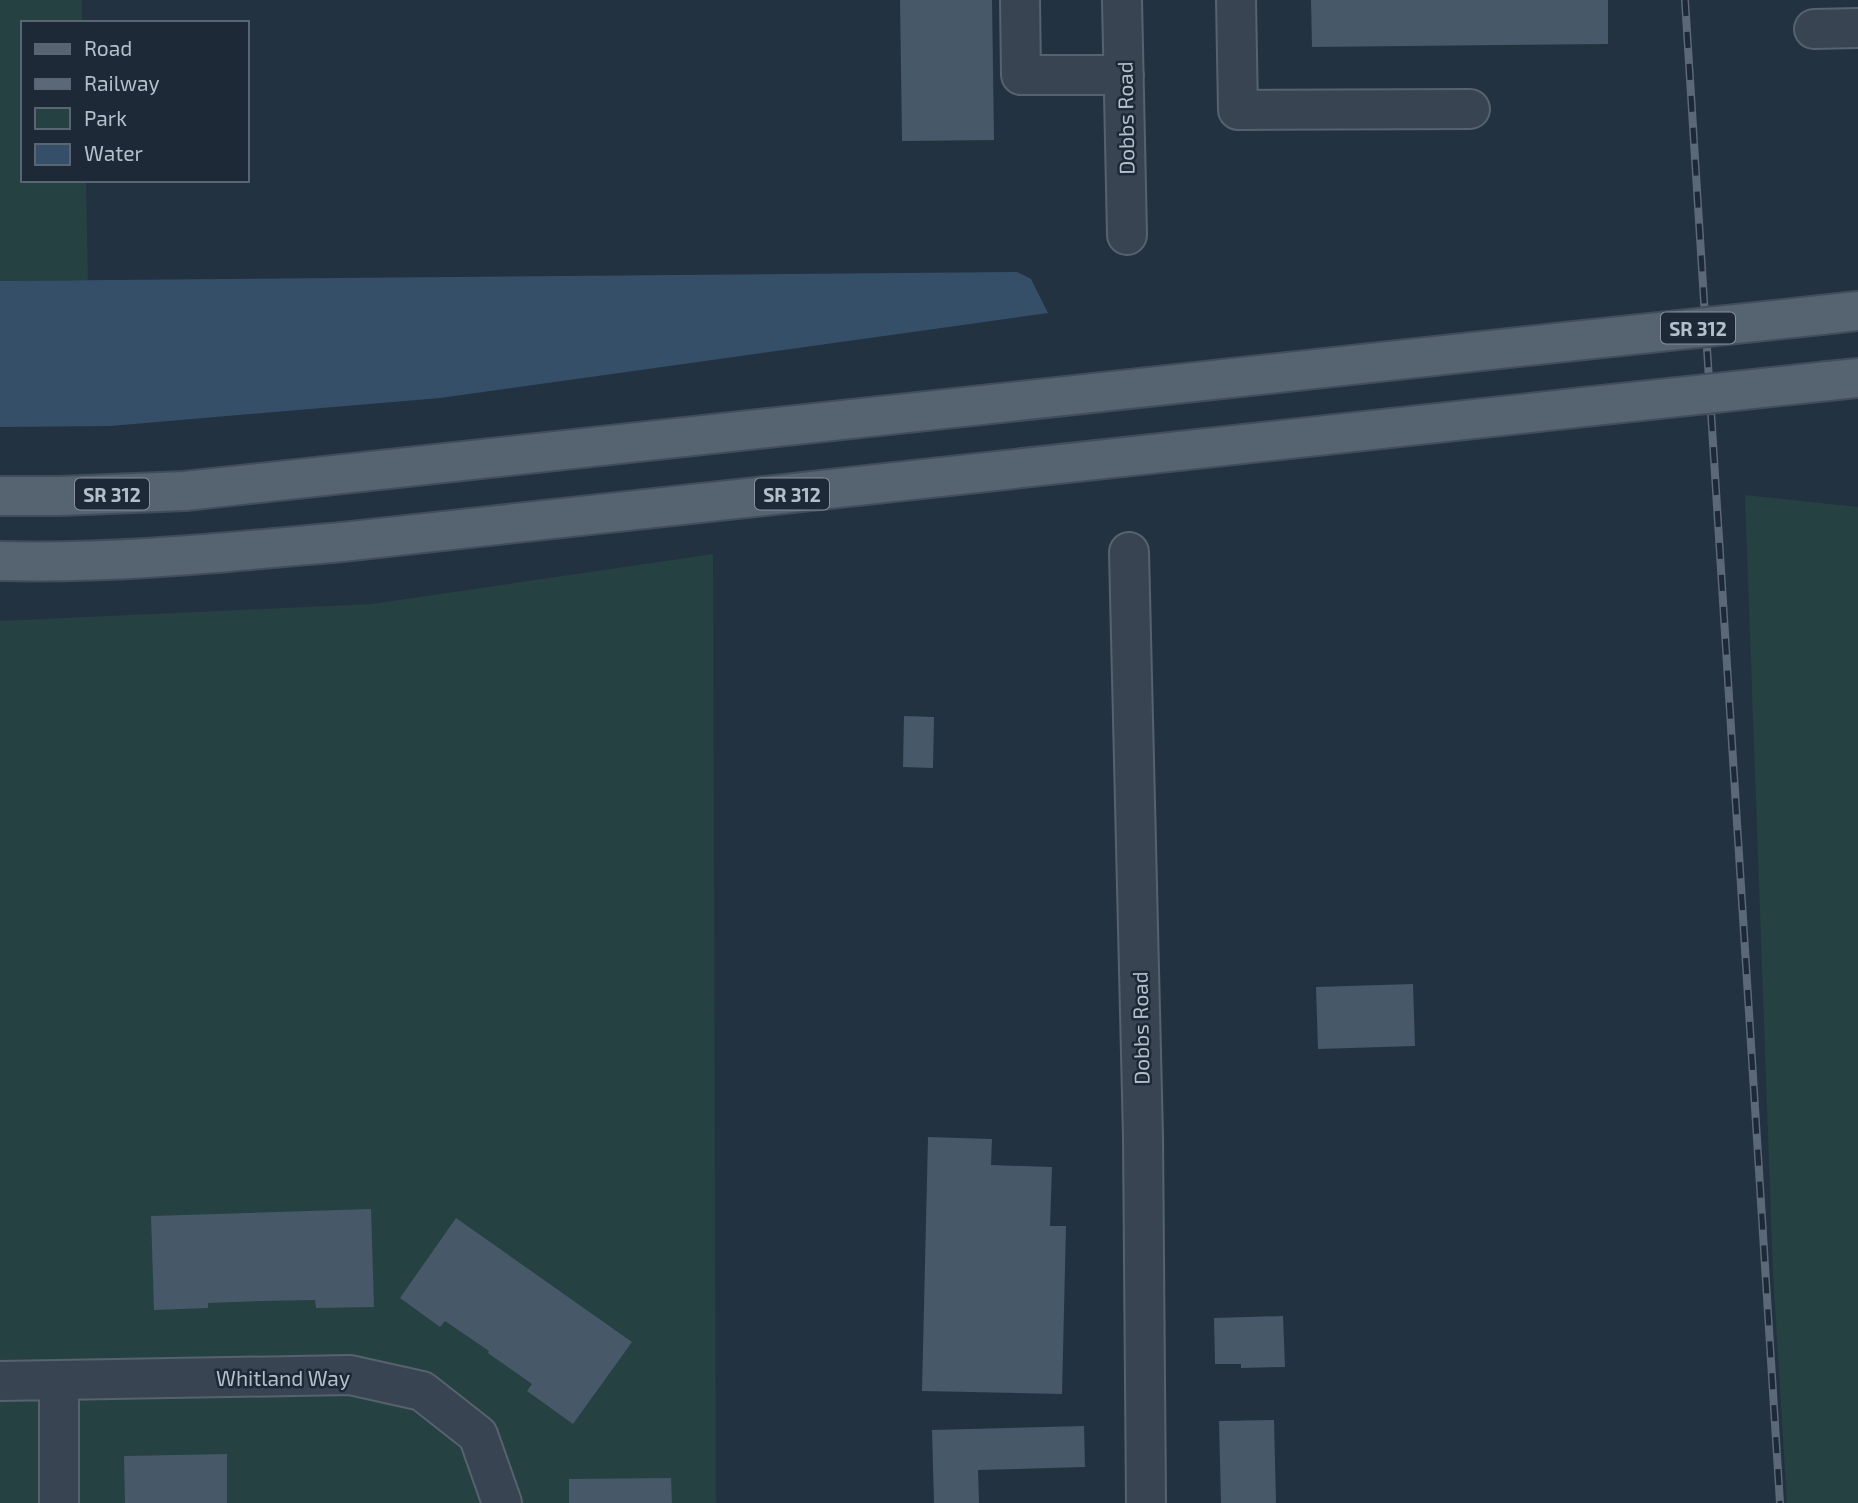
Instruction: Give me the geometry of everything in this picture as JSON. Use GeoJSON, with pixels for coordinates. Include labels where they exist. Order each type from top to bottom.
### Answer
{"type":"FeatureCollection","features":[{"type":"Feature","properties":{"kind":"main road","name":"SR 312"},"geometry":{"type":"LineString","coordinates":[[0,496],[185,491],[1840,313]]}},
{"type":"Feature","properties":{"kind":"main road","name":"SR 312"},"geometry":{"type":"LineString","coordinates":[[0,561],[58,563],[183,557],[342,542],[1843,380]]}},
{"type":"Feature","properties":{"kind":"main road"},"geometry":{"type":"LineString","coordinates":[[0,521],[200,515],[224,486]]}},
{"type":"Feature","properties":{"kind":"street"},"geometry":{"type":"LineString","coordinates":[[1020,0],[1021,75],[1124,75]]}},
{"type":"Feature","properties":{"kind":"street","name":"Dobbs Road"},"geometry":{"type":"LineString","coordinates":[[1122,0],[1127,235]]}},
{"type":"Feature","properties":{"kind":"street"},"geometry":{"type":"LineString","coordinates":[[1236,0],[1238,110],[1470,108]]}},
{"type":"Feature","properties":{"kind":"street"},"geometry":{"type":"LineString","coordinates":[[1814,29],[1858,28]]}},
{"type":"Feature","properties":{"kind":"street","name":"Dobbs Road"},"geometry":{"type":"LineString","coordinates":[[1129,552],[1143,1137],[1146,1503]]}},
{"type":"Feature","properties":{"kind":"street","name":"Whitland Way"},"geometry":{"type":"LineString","coordinates":[[0,1381],[350,1375],[422,1391],[478,1435],[502,1503]]}},
{"type":"Feature","properties":{"kind":"street"},"geometry":{"type":"LineString","coordinates":[[59,1380],[59,1503]]}},
{"type":"Feature","properties":{"kind":"green space"},"geometry":{"type":"Polygon","coordinates":[[[0,0],[82,0],[82,21],[21,21],[21,182],[86,182],[88,280],[0,281],[0,0]]]}},
{"type":"Feature","properties":{"kind":"green space"},"geometry":{"type":"Polygon","coordinates":[[[1745,495],[1858,507],[1858,1503],[1787,1503],[1773,1273],[1745,495]]]}},
{"type":"Feature","properties":{"kind":"green space"},"geometry":{"type":"Polygon","coordinates":[[[713,554],[716,1503],[0,1503],[0,621],[372,604],[713,554]]]}},
{"type":"Feature","properties":{"kind":"water"},"geometry":{"type":"Polygon","coordinates":[[[1017,272],[1031,279],[1048,313],[440,398],[110,426],[0,427],[0,281],[1017,272]]]}},
{"type":"Feature","properties":{"kind":"building"},"geometry":{"type":"Polygon","coordinates":[[[900,0],[992,0],[994,140],[902,141],[900,0]]]}},
{"type":"Feature","properties":{"kind":"building"},"geometry":{"type":"Polygon","coordinates":[[[1311,0],[1608,0],[1608,44],[1312,47],[1311,0]]]}},
{"type":"Feature","properties":{"kind":"building"},"geometry":{"type":"Polygon","coordinates":[[[904,716],[934,717],[933,768],[903,767],[904,716]]]}},
{"type":"Feature","properties":{"kind":"building"},"geometry":{"type":"Polygon","coordinates":[[[1413,984],[1415,1046],[1318,1049],[1316,987],[1413,984]]]}},
{"type":"Feature","properties":{"kind":"building"},"geometry":{"type":"Polygon","coordinates":[[[928,1137],[992,1139],[991,1165],[1052,1167],[1050,1226],[1066,1226],[1062,1394],[922,1391],[928,1137]]]}},
{"type":"Feature","properties":{"kind":"building"},"geometry":{"type":"Polygon","coordinates":[[[371,1209],[374,1307],[316,1308],[315,1300],[208,1303],[208,1308],[154,1310],[151,1216],[371,1209]]]}},
{"type":"Feature","properties":{"kind":"building"},"geometry":{"type":"Polygon","coordinates":[[[456,1218],[632,1342],[573,1424],[527,1391],[532,1384],[488,1353],[489,1351],[445,1321],[440,1327],[400,1298],[456,1218]]]}},
{"type":"Feature","properties":{"kind":"building"},"geometry":{"type":"Polygon","coordinates":[[[1283,1316],[1285,1367],[1241,1368],[1241,1364],[1215,1364],[1214,1318],[1283,1316]]]}},
{"type":"Feature","properties":{"kind":"building"},"geometry":{"type":"Polygon","coordinates":[[[1274,1420],[1276,1503],[1221,1503],[1219,1421],[1274,1420]]]}},
{"type":"Feature","properties":{"kind":"building"},"geometry":{"type":"Polygon","coordinates":[[[1084,1426],[1085,1467],[978,1470],[979,1503],[934,1503],[932,1430],[1084,1426]]]}},
{"type":"Feature","properties":{"kind":"building"},"geometry":{"type":"Polygon","coordinates":[[[227,1454],[227,1503],[125,1503],[124,1456],[227,1454]]]}},
{"type":"Feature","properties":{"kind":"building"},"geometry":{"type":"Polygon","coordinates":[[[671,1478],[672,1503],[569,1503],[569,1479],[671,1478]]]}},
{"type":"Feature","properties":{"kind":"railway"},"geometry":{"type":"LineString","coordinates":[[1685,0],[1780,1503]]}}]}
